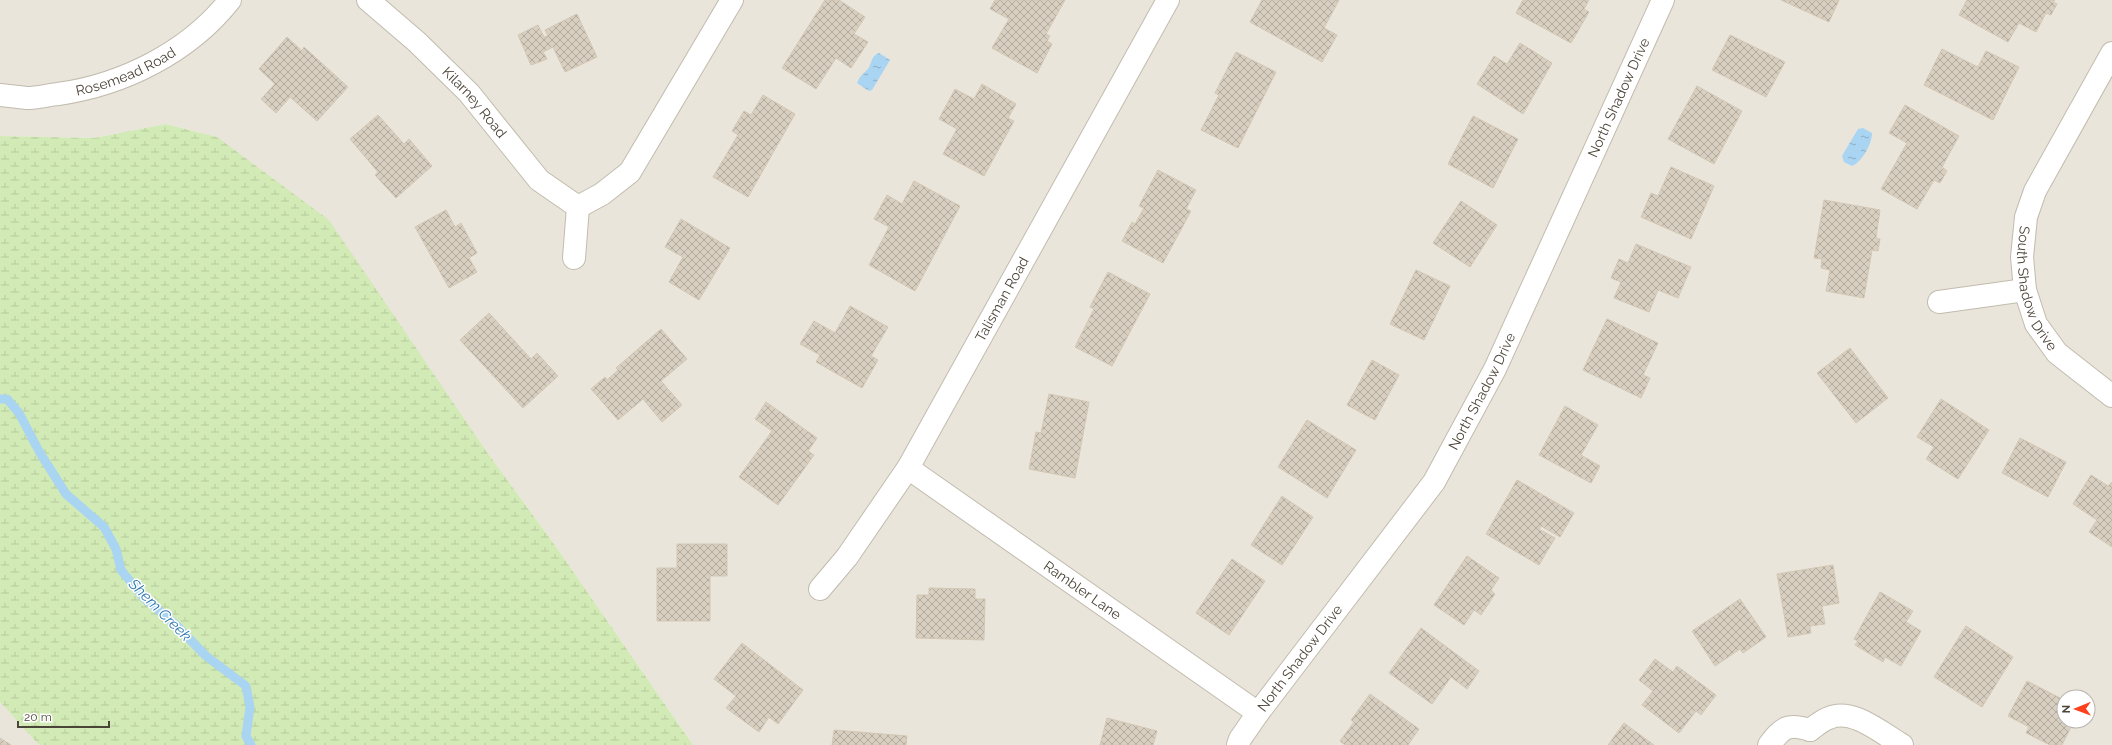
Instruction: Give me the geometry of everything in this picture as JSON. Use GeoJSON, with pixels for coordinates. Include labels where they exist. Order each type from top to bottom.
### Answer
{"type":"FeatureCollection","features":[{"type":"Feature","properties":{"kind":"street","name":"Rosemead Road"},"geometry":{"type":"LineString","coordinates":[[0,95],[29,98],[85,90],[118,79],[152,63],[203,30],[230,0]]}},
{"type":"Feature","properties":{"kind":"street","name":"Kilarney Road"},"geometry":{"type":"LineString","coordinates":[[368,0],[418,42],[469,92],[539,180],[578,207]]}},
{"type":"Feature","properties":{"kind":"street"},"geometry":{"type":"LineString","coordinates":[[574,258],[578,207],[602,194],[630,172],[732,0]]}},
{"type":"Feature","properties":{"kind":"street","name":"Talisman Road"},"geometry":{"type":"LineString","coordinates":[[820,589],[847,557],[908,468],[1168,0]]}},
{"type":"Feature","properties":{"kind":"street","name":"North Shadow Drive"},"geometry":{"type":"LineString","coordinates":[[1238,745],[1240,739],[1258,713],[1434,482],[1495,369],[1663,0]]}},
{"type":"Feature","properties":{"kind":"street","name":"South Shadow Drive"},"geometry":{"type":"LineString","coordinates":[[2112,53],[2035,191],[2025,224],[2022,257],[2025,290],[2036,324],[2057,353],[2112,396]]}},
{"type":"Feature","properties":{"kind":"street"},"geometry":{"type":"LineString","coordinates":[[1939,302],[2025,290]]}},
{"type":"Feature","properties":{"kind":"street","name":"Rambler Lane"},"geometry":{"type":"LineString","coordinates":[[908,468],[1258,713]]}},
{"type":"Feature","properties":{"kind":"street"},"geometry":{"type":"LineString","coordinates":[[1769,745],[1785,728],[1795,725],[1810,737],[1830,717],[1846,715],[1858,720],[1902,745]]}},
{"type":"Feature","properties":{"kind":"shaded area"},"geometry":{"type":"Polygon","coordinates":[[[0,0],[2112,0],[2112,745],[693,745],[559,551],[484,448],[217,137],[167,124],[94,138],[0,136],[0,0]]]}},
{"type":"Feature","properties":{"kind":"shaded area"},"geometry":{"type":"Polygon","coordinates":[[[0,702],[39,745],[0,745],[0,702]]]}},
{"type":"Feature","properties":{"kind":"green space"},"geometry":{"type":"Polygon","coordinates":[[[166,124],[217,137],[329,220],[484,448],[559,551],[693,745],[39,745],[0,702],[0,136],[94,138],[166,124]]]}},
{"type":"Feature","properties":{"kind":"water"},"geometry":{"type":"Polygon","coordinates":[[[879,53],[890,60],[872,90],[869,91],[857,83],[870,66],[872,59],[879,53]]]}},
{"type":"Feature","properties":{"kind":"water"},"geometry":{"type":"Polygon","coordinates":[[[1863,128],[1872,133],[1872,137],[1863,157],[1852,166],[1844,162],[1842,156],[1858,129],[1863,128]]]}},
{"type":"Feature","properties":{"kind":"building"},"geometry":{"type":"Polygon","coordinates":[[[825,0],[839,0],[865,17],[854,34],[868,42],[851,68],[836,58],[816,89],[782,68],[825,0]]]}},
{"type":"Feature","properties":{"kind":"building"},"geometry":{"type":"Polygon","coordinates":[[[995,0],[1065,0],[1046,34],[1050,36],[1047,41],[1052,44],[1037,73],[992,48],[1009,19],[990,9],[995,0]]]}},
{"type":"Feature","properties":{"kind":"building"},"geometry":{"type":"Polygon","coordinates":[[[1262,0],[1339,0],[1324,28],[1337,35],[1322,62],[1250,22],[1262,0]]]}},
{"type":"Feature","properties":{"kind":"building"},"geometry":{"type":"Polygon","coordinates":[[[1523,0],[1589,0],[1584,9],[1589,12],[1571,43],[1516,13],[1523,0]]]}},
{"type":"Feature","properties":{"kind":"building"},"geometry":{"type":"Polygon","coordinates":[[[1781,0],[1839,0],[1829,22],[1781,0]]]}},
{"type":"Feature","properties":{"kind":"building"},"geometry":{"type":"Polygon","coordinates":[[[1967,0],[2055,0],[2053,2],[2057,4],[2051,15],[2046,13],[2036,32],[2019,23],[2008,42],[1959,15],[1967,0]]]}},
{"type":"Feature","properties":{"kind":"building"},"geometry":{"type":"Polygon","coordinates":[[[577,14],[597,57],[565,72],[553,47],[543,52],[547,59],[531,65],[518,35],[538,25],[544,37],[548,36],[545,30],[577,14]]]}},
{"type":"Feature","properties":{"kind":"building"},"geometry":{"type":"Polygon","coordinates":[[[1730,35],[1785,62],[1766,97],[1712,70],[1730,35]]]}},
{"type":"Feature","properties":{"kind":"building"},"geometry":{"type":"Polygon","coordinates":[[[287,37],[302,51],[304,47],[348,87],[317,121],[290,97],[276,113],[261,99],[275,84],[259,69],[287,37]]]}},
{"type":"Feature","properties":{"kind":"building"},"geometry":{"type":"Polygon","coordinates":[[[1520,43],[1552,63],[1523,114],[1477,84],[1494,56],[1507,64],[1520,43]]]}},
{"type":"Feature","properties":{"kind":"building"},"geometry":{"type":"Polygon","coordinates":[[[1942,49],[1978,67],[1986,51],[2019,67],[1993,120],[1924,85],[1942,49]]]}},
{"type":"Feature","properties":{"kind":"building"},"geometry":{"type":"Polygon","coordinates":[[[1236,52],[1276,72],[1238,148],[1201,130],[1219,95],[1215,93],[1236,52]]]}},
{"type":"Feature","properties":{"kind":"building"},"geometry":{"type":"Polygon","coordinates":[[[982,84],[1016,104],[1008,118],[1014,121],[984,176],[943,154],[957,129],[939,119],[955,89],[974,99],[982,84]]]}},
{"type":"Feature","properties":{"kind":"building"},"geometry":{"type":"Polygon","coordinates":[[[1697,86],[1742,111],[1714,164],[1668,139],[1697,86]]]}},
{"type":"Feature","properties":{"kind":"building"},"geometry":{"type":"Polygon","coordinates":[[[763,95],[795,114],[748,197],[713,177],[738,135],[732,131],[744,111],[751,115],[763,95]]]}},
{"type":"Feature","properties":{"kind":"building"},"geometry":{"type":"Polygon","coordinates":[[[1905,105],[1959,136],[1942,167],[1947,171],[1940,183],[1934,180],[1917,209],[1881,189],[1907,143],[1889,133],[1905,105]]]}},
{"type":"Feature","properties":{"kind":"building"},"geometry":{"type":"Polygon","coordinates":[[[378,115],[404,144],[409,139],[432,166],[396,198],[375,175],[378,172],[350,139],[378,115]]]}},
{"type":"Feature","properties":{"kind":"building"},"geometry":{"type":"Polygon","coordinates":[[[1473,116],[1518,139],[1493,188],[1448,164],[1473,116]]]}},
{"type":"Feature","properties":{"kind":"building"},"geometry":{"type":"Polygon","coordinates":[[[1671,167],[1714,186],[1691,239],[1641,217],[1651,193],[1658,196],[1671,167]]]}},
{"type":"Feature","properties":{"kind":"building"},"geometry":{"type":"Polygon","coordinates":[[[1158,170],[1196,190],[1186,209],[1191,211],[1163,263],[1122,241],[1132,222],[1135,224],[1144,208],[1139,206],[1158,170]]]}},
{"type":"Feature","properties":{"kind":"building"},"geometry":{"type":"Polygon","coordinates":[[[914,181],[960,206],[915,291],[869,265],[889,227],[874,219],[887,195],[902,204],[914,181]]]}},
{"type":"Feature","properties":{"kind":"building"},"geometry":{"type":"Polygon","coordinates":[[[1824,200],[1880,210],[1876,238],[1880,239],[1878,251],[1872,250],[1864,298],[1826,291],[1830,270],[1821,268],[1822,259],[1814,258],[1824,200]]]}},
{"type":"Feature","properties":{"kind":"building"},"geometry":{"type":"Polygon","coordinates":[[[1461,201],[1497,225],[1470,267],[1433,243],[1461,201]]]}},
{"type":"Feature","properties":{"kind":"building"},"geometry":{"type":"Polygon","coordinates":[[[446,210],[455,227],[461,223],[477,253],[469,258],[477,272],[449,288],[415,227],[446,210]]]}},
{"type":"Feature","properties":{"kind":"building"},"geometry":{"type":"Polygon","coordinates":[[[681,219],[730,248],[699,300],[669,282],[683,257],[665,247],[681,219]]]}},
{"type":"Feature","properties":{"kind":"building"},"geometry":{"type":"Polygon","coordinates":[[[1636,244],[1691,267],[1678,298],[1658,290],[1649,312],[1614,298],[1621,282],[1611,278],[1619,259],[1628,263],[1636,244]]]}},
{"type":"Feature","properties":{"kind":"building"},"geometry":{"type":"Polygon","coordinates":[[[1416,270],[1450,286],[1424,340],[1390,324],[1416,270]]]}},
{"type":"Feature","properties":{"kind":"building"},"geometry":{"type":"Polygon","coordinates":[[[1108,272],[1150,294],[1112,366],[1075,347],[1094,309],[1090,307],[1108,272]]]}},
{"type":"Feature","properties":{"kind":"building"},"geometry":{"type":"Polygon","coordinates":[[[850,306],[888,327],[871,356],[878,360],[862,388],[816,362],[820,355],[800,344],[814,321],[835,333],[850,306]]]}},
{"type":"Feature","properties":{"kind":"building"},"geometry":{"type":"Polygon","coordinates":[[[489,313],[531,359],[537,353],[558,376],[523,408],[460,340],[489,313]]]}},
{"type":"Feature","properties":{"kind":"building"},"geometry":{"type":"Polygon","coordinates":[[[1607,319],[1658,343],[1643,375],[1650,378],[1641,398],[1583,370],[1607,319]]]}},
{"type":"Feature","properties":{"kind":"building"},"geometry":{"type":"Polygon","coordinates":[[[661,329],[687,359],[661,381],[682,405],[662,422],[643,399],[618,420],[591,389],[605,377],[607,380],[618,370],[616,368],[661,329]]]}},
{"type":"Feature","properties":{"kind":"building"},"geometry":{"type":"Polygon","coordinates":[[[1850,348],[1888,398],[1856,423],[1817,373],[1850,348]]]}},
{"type":"Feature","properties":{"kind":"building"},"geometry":{"type":"Polygon","coordinates":[[[1372,360],[1399,375],[1375,420],[1347,405],[1372,360]]]}},
{"type":"Feature","properties":{"kind":"building"},"geometry":{"type":"Polygon","coordinates":[[[1049,394],[1089,402],[1075,478],[1029,469],[1036,432],[1041,433],[1049,394]]]}},
{"type":"Feature","properties":{"kind":"building"},"geometry":{"type":"Polygon","coordinates":[[[1941,399],[1989,430],[1958,479],[1926,459],[1934,447],[1917,437],[1941,399]]]}},
{"type":"Feature","properties":{"kind":"building"},"geometry":{"type":"Polygon","coordinates":[[[766,402],[817,438],[808,451],[814,455],[778,505],[739,477],[772,431],[755,419],[766,402]]]}},
{"type":"Feature","properties":{"kind":"building"},"geometry":{"type":"Polygon","coordinates":[[[1565,406],[1598,425],[1581,455],[1600,466],[1591,483],[1539,455],[1565,406]]]}},
{"type":"Feature","properties":{"kind":"building"},"geometry":{"type":"Polygon","coordinates":[[[1307,420],[1356,450],[1327,498],[1278,467],[1307,420]]]}},
{"type":"Feature","properties":{"kind":"building"},"geometry":{"type":"Polygon","coordinates":[[[2020,438],[2066,462],[2048,497],[2002,473],[2020,438]]]}},
{"type":"Feature","properties":{"kind":"building"},"geometry":{"type":"Polygon","coordinates":[[[2091,475],[2108,486],[2112,482],[2112,547],[2089,532],[2097,520],[2073,504],[2091,475]]]}},
{"type":"Feature","properties":{"kind":"building"},"geometry":{"type":"Polygon","coordinates":[[[1517,480],[1574,513],[1560,537],[1541,526],[1539,529],[1555,538],[1539,565],[1486,534],[1517,480]]]}},
{"type":"Feature","properties":{"kind":"building"},"geometry":{"type":"Polygon","coordinates":[[[1282,496],[1313,517],[1282,565],[1251,545],[1282,496]]]}},
{"type":"Feature","properties":{"kind":"building"},"geometry":{"type":"Polygon","coordinates":[[[677,544],[727,544],[727,576],[710,576],[710,621],[657,621],[657,568],[677,568],[677,544]]]}},
{"type":"Feature","properties":{"kind":"building"},"geometry":{"type":"Polygon","coordinates":[[[1467,556],[1499,578],[1491,590],[1495,594],[1481,615],[1474,610],[1464,625],[1434,605],[1467,556]]]}},
{"type":"Feature","properties":{"kind":"building"},"geometry":{"type":"Polygon","coordinates":[[[1232,559],[1265,581],[1229,635],[1196,613],[1232,559]]]}},
{"type":"Feature","properties":{"kind":"building"},"geometry":{"type":"Polygon","coordinates":[[[1833,565],[1839,603],[1822,606],[1825,624],[1810,626],[1811,633],[1788,637],[1777,574],[1833,565]]]}},
{"type":"Feature","properties":{"kind":"building"},"geometry":{"type":"Polygon","coordinates":[[[929,588],[975,589],[975,599],[985,599],[984,640],[916,638],[917,595],[929,595],[929,588]]]}},
{"type":"Feature","properties":{"kind":"building"},"geometry":{"type":"Polygon","coordinates":[[[1880,592],[1913,611],[1906,622],[1921,631],[1901,666],[1885,657],[1883,662],[1855,645],[1858,641],[1854,639],[1880,592]]]}},
{"type":"Feature","properties":{"kind":"building"},"geometry":{"type":"Polygon","coordinates":[[[1740,599],[1766,637],[1743,653],[1740,649],[1715,666],[1692,631],[1740,599]]]}},
{"type":"Feature","properties":{"kind":"building"},"geometry":{"type":"Polygon","coordinates":[[[1966,626],[2013,657],[1982,707],[1934,677],[1966,626]]]}},
{"type":"Feature","properties":{"kind":"building"},"geometry":{"type":"Polygon","coordinates":[[[1421,628],[1479,671],[1467,689],[1451,677],[1432,704],[1389,673],[1421,628]]]}},
{"type":"Feature","properties":{"kind":"building"},"geometry":{"type":"Polygon","coordinates":[[[742,643],[803,690],[778,724],[769,717],[759,732],[726,708],[736,696],[714,679],[742,643]]]}},
{"type":"Feature","properties":{"kind":"building"},"geometry":{"type":"Polygon","coordinates":[[[1655,659],[1673,672],[1677,666],[1716,695],[1701,715],[1696,711],[1679,733],[1642,705],[1653,691],[1639,680],[1655,659]]]}},
{"type":"Feature","properties":{"kind":"building"},"geometry":{"type":"Polygon","coordinates":[[[2027,681],[2056,696],[2056,729],[2070,729],[2062,745],[2050,745],[2026,733],[2029,727],[2008,716],[2027,681]]]}},
{"type":"Feature","properties":{"kind":"building"},"geometry":{"type":"Polygon","coordinates":[[[1370,694],[1419,729],[1408,745],[1345,745],[1340,741],[1354,722],[1351,720],[1370,694]]]}},
{"type":"Feature","properties":{"kind":"building"},"geometry":{"type":"Polygon","coordinates":[[[1107,718],[1157,731],[1153,745],[1100,745],[1107,718]]]}},
{"type":"Feature","properties":{"kind":"building"},"geometry":{"type":"Polygon","coordinates":[[[1624,723],[1654,745],[1608,745],[1624,723]]]}},
{"type":"Feature","properties":{"kind":"building"},"geometry":{"type":"Polygon","coordinates":[[[834,730],[907,736],[906,745],[832,745],[834,730]]]}},
{"type":"Feature","properties":{"kind":"building"},"geometry":{"type":"Polygon","coordinates":[[[0,738],[11,745],[0,745],[0,738]]]}},
{"type":"Feature","properties":{"kind":"waterway","name":"Shem Creek"},"geometry":{"type":"LineString","coordinates":[[0,399],[7,399],[19,413],[40,453],[66,494],[104,527],[116,549],[121,570],[143,597],[176,625],[206,656],[246,686],[250,707],[246,736],[251,745]]}}]}
